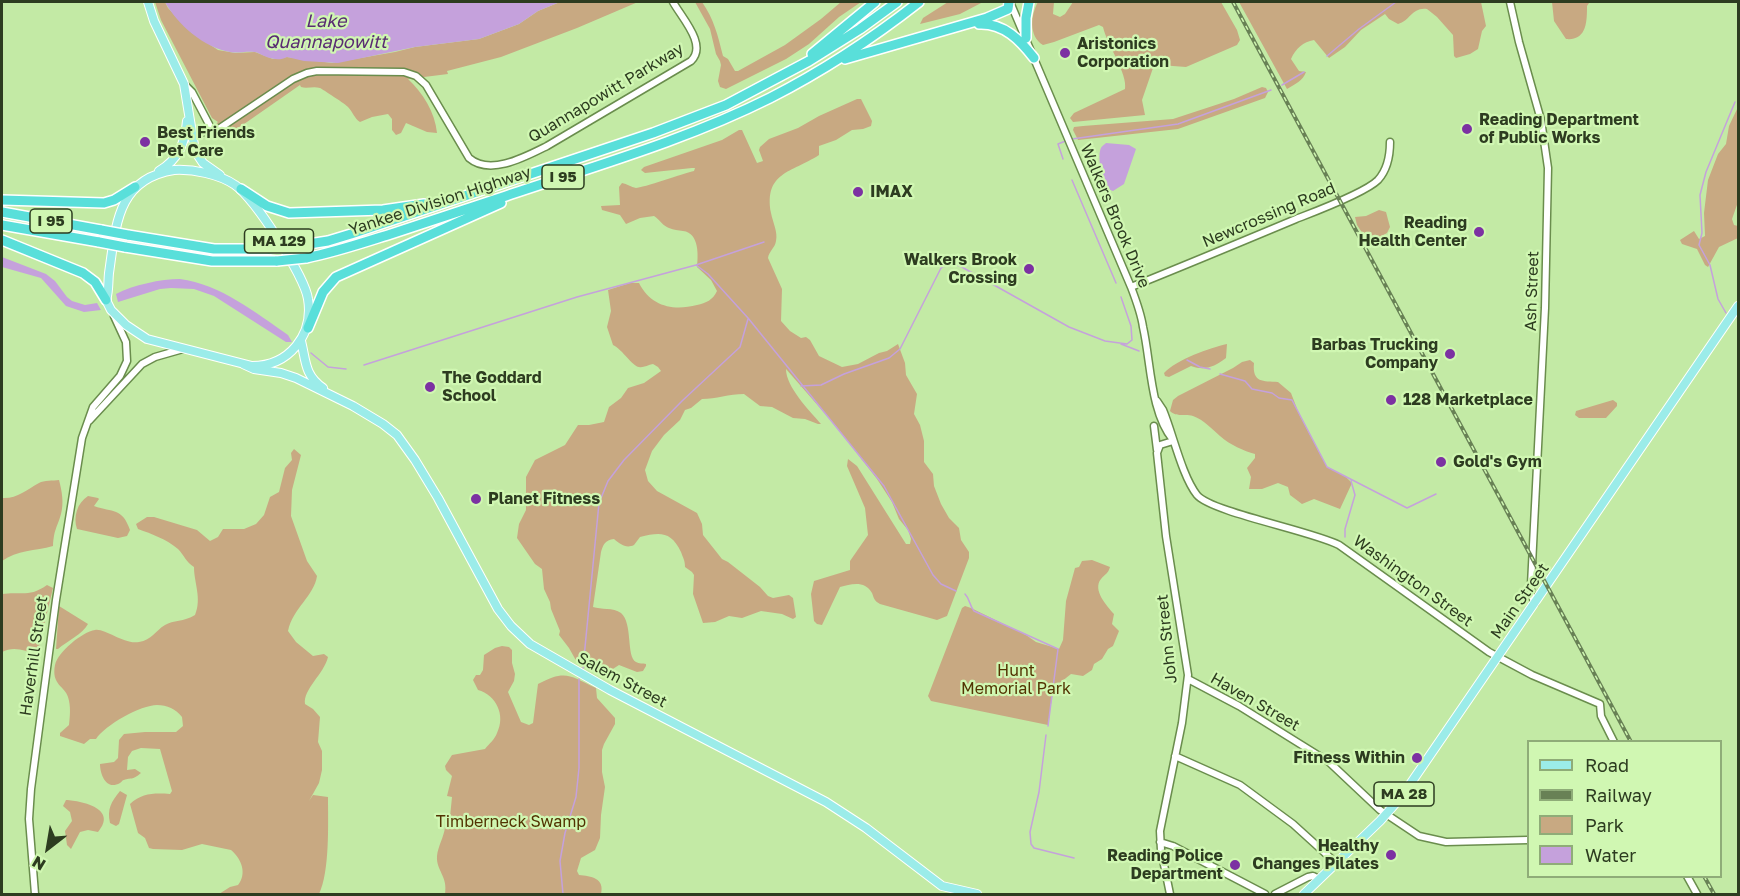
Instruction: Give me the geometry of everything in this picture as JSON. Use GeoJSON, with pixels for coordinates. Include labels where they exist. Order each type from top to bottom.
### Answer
{"type":"FeatureCollection","features":[{"type":"Feature","properties":{"kind":"highway"},"geometry":{"type":"LineString","coordinates":[[788,73],[875,2]]}},
{"type":"Feature","properties":{"kind":"highway","name":"Yankee Division Highway"},"geometry":{"type":"LineString","coordinates":[[2,212],[214,249],[269,249],[328,241],[691,119],[726,105],[788,73],[837,44],[897,2]]}},
{"type":"Feature","properties":{"kind":"highway","name":"Yankee Division Highway"},"geometry":{"type":"LineString","coordinates":[[2,225],[212,261],[278,261],[306,258],[366,242],[700,129],[771,98],[829,65],[919,2]]}},
{"type":"Feature","properties":{"kind":"highway"},"geometry":{"type":"LineString","coordinates":[[829,65],[874,50],[965,26],[1006,10],[1010,2]]}},
{"type":"Feature","properties":{"kind":"highway"},"geometry":{"type":"LineString","coordinates":[[1026,38],[1029,2]]}},
{"type":"Feature","properties":{"kind":"highway"},"geometry":{"type":"LineString","coordinates":[[965,26],[983,24],[1000,27],[1017,38],[1034,58]]}},
{"type":"Feature","properties":{"kind":"highway"},"geometry":{"type":"LineString","coordinates":[[308,328],[323,292],[336,277],[561,177]]}},
{"type":"Feature","properties":{"kind":"highway"},"geometry":{"type":"LineString","coordinates":[[2,200],[104,203],[114,200],[135,187]]}},
{"type":"Feature","properties":{"kind":"highway"},"geometry":{"type":"LineString","coordinates":[[241,189],[272,208],[298,213],[401,208],[465,196]]}},
{"type":"Feature","properties":{"kind":"highway"},"geometry":{"type":"LineString","coordinates":[[2,240],[85,274],[99,288],[106,300]]}},
{"type":"Feature","properties":{"kind":"main road","name":"MA 129"},"geometry":{"type":"LineString","coordinates":[[148,2],[157,27],[184,84],[194,148],[198,157],[206,166],[241,189],[267,223],[303,284],[308,298],[308,328],[301,341]]}},
{"type":"Feature","properties":{"kind":"main road","name":"MA 129"},"geometry":{"type":"LineString","coordinates":[[106,300],[119,215],[125,199],[135,187],[169,165],[179,154],[184,140],[188,111]]}},
{"type":"Feature","properties":{"kind":"main road"},"geometry":{"type":"LineString","coordinates":[[154,174],[183,170],[224,178]]}},
{"type":"Feature","properties":{"kind":"main road"},"geometry":{"type":"LineString","coordinates":[[106,300],[111,310],[138,334],[157,342],[243,364],[256,366],[277,361],[293,351],[301,341]]}},
{"type":"Feature","properties":{"kind":"main road","name":"Main Street"},"geometry":{"type":"LineString","coordinates":[[1304,894],[1386,815],[1407,789],[1738,306]]}},
{"type":"Feature","properties":{"kind":"main road","name":"Salem Street"},"geometry":{"type":"LineString","coordinates":[[301,341],[304,363],[309,374],[317,384],[339,399]]}},
{"type":"Feature","properties":{"kind":"main road","name":"Salem Street"},"geometry":{"type":"LineString","coordinates":[[243,364],[254,369],[292,376],[383,424],[400,439],[438,498],[498,609],[511,626],[530,644],[610,690],[826,802],[866,828],[942,886],[977,894]]}},
{"type":"Feature","properties":{"kind":"street","name":"Quannapowitt Parkway"},"geometry":{"type":"LineString","coordinates":[[191,131],[221,127],[293,79],[307,73],[404,72],[416,76],[426,85],[469,158],[482,165],[495,166],[534,153],[692,61],[698,50],[695,40],[673,2]]}},
{"type":"Feature","properties":{"kind":"street","name":"Walkers Brook Drive"},"geometry":{"type":"LineString","coordinates":[[1010,2],[1131,287],[1143,326],[1158,411],[1192,487],[1203,501]]}},
{"type":"Feature","properties":{"kind":"street","name":"Ash Street"},"geometry":{"type":"LineString","coordinates":[[1509,2],[1543,128],[1548,168],[1545,308],[1531,585],[1531,595],[1535,603]]}},
{"type":"Feature","properties":{"kind":"street"},"geometry":{"type":"LineString","coordinates":[[184,84],[192,90],[208,130]]}},
{"type":"Feature","properties":{"kind":"street","name":"Newcrossing Road"},"geometry":{"type":"LineString","coordinates":[[1131,287],[1323,208],[1368,186],[1378,180],[1386,166],[1390,155],[1390,142]]}},
{"type":"Feature","properties":{"kind":"street","name":"Haverhill Street"},"geometry":{"type":"LineString","coordinates":[[35,894],[29,819],[35,749],[80,446],[93,407],[120,376],[127,361],[126,342],[111,310]]}},
{"type":"Feature","properties":{"kind":"street","name":"Haverhill Street"},"geometry":{"type":"LineString","coordinates":[[87,424],[142,364],[154,357],[184,349]]}},
{"type":"Feature","properties":{"kind":"street","name":"John Street"},"geometry":{"type":"LineString","coordinates":[[1154,426],[1166,536],[1188,679],[1162,816],[1160,842],[1170,894]]}},
{"type":"Feature","properties":{"kind":"street"},"geometry":{"type":"LineString","coordinates":[[1157,451],[1161,444],[1173,441]]}},
{"type":"Feature","properties":{"kind":"street","name":"Washington Street"},"geometry":{"type":"LineString","coordinates":[[1203,501],[1338,544],[1497,657],[1600,704],[1601,716],[1613,740]]}},
{"type":"Feature","properties":{"kind":"street"},"geometry":{"type":"LineString","coordinates":[[1531,585],[1542,592]]}},
{"type":"Feature","properties":{"kind":"street","name":"Haven Street"},"geometry":{"type":"LineString","coordinates":[[1188,679],[1239,706],[1330,763],[1386,815],[1414,833],[1432,840],[1446,842],[1527,840]]}},
{"type":"Feature","properties":{"kind":"street"},"geometry":{"type":"LineString","coordinates":[[1175,756],[1240,785],[1293,824],[1336,863]]}},
{"type":"Feature","properties":{"kind":"street"},"geometry":{"type":"LineString","coordinates":[[1160,842],[1173,846],[1265,894]]}},
{"type":"Feature","properties":{"kind":"street"},"geometry":{"type":"LineString","coordinates":[[1275,894],[1308,877],[1313,876],[1319,879]]}},
{"type":"Feature","properties":{"kind":"street"},"geometry":{"type":"LineString","coordinates":[[1688,878],[1697,894]]}},
{"type":"Feature","properties":{"kind":"green space"},"geometry":{"type":"Polygon","coordinates":[[[155,2],[165,2],[191,32],[218,50],[235,53],[255,52],[273,59],[287,57],[332,63],[415,47],[479,39],[519,24],[538,11],[560,2],[638,2],[501,57],[447,71],[448,74],[408,79],[427,103],[434,118],[437,133],[427,132],[406,123],[401,133],[396,135],[392,130],[392,119],[388,114],[360,122],[347,106],[322,89],[303,88],[300,85],[224,138],[216,124],[218,122],[212,118],[161,20],[155,2]]]}},
{"type":"Feature","properties":{"kind":"green space"},"geometry":{"type":"Polygon","coordinates":[[[695,2],[702,2],[706,8],[715,28],[723,56],[728,59],[735,71],[738,71],[785,45],[841,2],[861,2],[839,17],[809,44],[786,59],[726,89],[720,87],[718,81],[721,65],[710,29],[695,2]]]}},
{"type":"Feature","properties":{"kind":"green space"},"geometry":{"type":"Polygon","coordinates":[[[948,2],[983,2],[960,14],[920,24],[923,18],[948,2]]]}},
{"type":"Feature","properties":{"kind":"green space"},"geometry":{"type":"Polygon","coordinates":[[[1038,2],[1054,2],[1053,14],[1060,17],[1065,14],[1073,2],[1221,2],[1240,40],[1237,45],[1186,67],[1160,65],[1153,68],[1142,100],[1145,115],[1073,122],[1070,118],[1074,113],[1125,89],[1123,76],[1103,27],[1099,25],[1043,45],[1038,41],[1032,25],[1038,2]]]}},
{"type":"Feature","properties":{"kind":"green space"},"geometry":{"type":"Polygon","coordinates":[[[1239,2],[1481,2],[1486,26],[1482,31],[1478,49],[1456,58],[1453,35],[1427,9],[1414,12],[1398,24],[1385,14],[1361,30],[1345,47],[1329,58],[1314,40],[1300,46],[1291,59],[1299,71],[1306,72],[1301,80],[1287,89],[1239,2]]]}},
{"type":"Feature","properties":{"kind":"green space"},"geometry":{"type":"Polygon","coordinates":[[[1552,2],[1597,2],[1589,3],[1587,6],[1586,24],[1582,33],[1573,39],[1566,39],[1554,21],[1552,2]]]}},
{"type":"Feature","properties":{"kind":"green space"},"geometry":{"type":"Polygon","coordinates":[[[1262,87],[1268,92],[1265,98],[1178,129],[1078,140],[1073,130],[1074,127],[1083,126],[1173,119],[1234,99],[1262,87]]]}},
{"type":"Feature","properties":{"kind":"green space"},"geometry":{"type":"Polygon","coordinates":[[[861,99],[872,121],[871,126],[852,130],[836,140],[819,146],[819,155],[790,170],[776,181],[770,199],[776,238],[768,258],[782,289],[781,321],[790,331],[801,338],[806,337],[810,340],[819,356],[842,367],[858,364],[898,344],[905,363],[906,375],[917,394],[914,414],[920,425],[924,441],[924,462],[933,474],[934,486],[941,504],[949,518],[959,528],[961,540],[969,552],[969,558],[947,616],[937,620],[880,604],[875,601],[866,586],[853,584],[840,587],[822,625],[814,621],[811,594],[814,581],[850,570],[850,561],[868,535],[865,508],[847,466],[848,459],[857,466],[906,544],[910,544],[911,539],[908,530],[899,519],[892,502],[877,479],[835,425],[786,369],[794,391],[821,424],[793,418],[772,407],[760,406],[744,394],[702,399],[685,410],[680,420],[664,435],[652,451],[645,470],[648,481],[657,491],[697,513],[702,524],[703,535],[722,559],[760,587],[768,596],[773,598],[789,595],[793,598],[796,617],[793,619],[782,614],[761,611],[742,618],[729,616],[715,622],[703,623],[693,594],[694,575],[685,567],[681,552],[673,540],[664,535],[653,534],[640,537],[634,545],[626,546],[614,539],[608,540],[601,552],[593,607],[621,613],[627,624],[633,659],[646,666],[643,671],[637,672],[619,665],[602,676],[578,664],[559,635],[560,631],[544,589],[542,569],[535,564],[517,538],[519,524],[526,510],[526,477],[535,460],[565,445],[578,425],[604,422],[609,407],[621,398],[628,388],[644,383],[661,371],[653,364],[636,366],[613,345],[607,327],[611,311],[608,290],[630,283],[639,283],[650,297],[672,307],[688,307],[706,302],[717,291],[711,280],[697,267],[697,246],[689,233],[667,227],[654,216],[640,218],[626,224],[620,215],[602,210],[601,206],[620,205],[619,187],[622,183],[636,188],[694,171],[695,168],[645,173],[641,170],[722,140],[739,130],[742,130],[757,163],[763,161],[759,150],[769,139],[798,128],[861,99]]]}},
{"type":"Feature","properties":{"kind":"green space"},"geometry":{"type":"Polygon","coordinates":[[[1738,107],[1738,202],[1732,219],[1734,225],[1738,226],[1738,238],[1719,247],[1708,267],[1697,249],[1682,244],[1680,240],[1694,231],[1699,239],[1705,236],[1704,213],[1708,180],[1718,154],[1726,144],[1729,126],[1738,107]]]}},
{"type":"Feature","properties":{"kind":"green space"},"geometry":{"type":"Polygon","coordinates":[[[1379,210],[1386,212],[1390,227],[1387,233],[1369,243],[1357,225],[1355,217],[1366,216],[1379,210]]]}},
{"type":"Feature","properties":{"kind":"green space"},"geometry":{"type":"Polygon","coordinates":[[[1227,344],[1226,358],[1217,364],[1205,368],[1191,366],[1169,377],[1165,376],[1164,373],[1185,359],[1227,344]]]}},
{"type":"Feature","properties":{"kind":"green space"},"geometry":{"type":"Polygon","coordinates":[[[1250,360],[1254,363],[1257,378],[1263,381],[1278,382],[1291,393],[1299,414],[1327,467],[1346,477],[1352,483],[1340,509],[1314,499],[1302,504],[1290,495],[1288,487],[1278,483],[1262,489],[1249,489],[1251,477],[1247,468],[1255,458],[1255,454],[1228,442],[1197,418],[1170,411],[1173,400],[1178,396],[1250,360]]]}},
{"type":"Feature","properties":{"kind":"green space"},"geometry":{"type":"Polygon","coordinates":[[[1613,400],[1617,406],[1606,418],[1579,418],[1575,415],[1576,411],[1613,400]]]}},
{"type":"Feature","properties":{"kind":"green space"},"geometry":{"type":"Polygon","coordinates":[[[294,449],[301,455],[292,490],[291,516],[307,561],[317,576],[312,590],[294,616],[288,631],[296,642],[313,656],[324,654],[328,657],[305,698],[305,704],[320,717],[318,742],[322,751],[319,783],[309,801],[313,795],[328,797],[328,847],[323,885],[319,894],[219,894],[238,885],[241,881],[242,867],[231,850],[202,844],[182,850],[153,849],[149,848],[145,838],[138,833],[130,804],[144,796],[170,794],[172,791],[160,749],[141,748],[132,751],[128,757],[127,770],[135,769],[141,773],[134,778],[111,785],[101,772],[100,764],[114,762],[118,758],[119,740],[124,734],[176,732],[183,726],[182,717],[168,707],[150,706],[124,717],[107,728],[96,739],[90,739],[84,744],[60,736],[60,733],[69,725],[70,707],[66,693],[55,677],[55,665],[61,654],[77,639],[95,630],[104,631],[127,641],[139,642],[147,639],[168,623],[195,615],[198,597],[194,567],[173,545],[138,529],[136,524],[147,517],[154,517],[197,530],[210,541],[218,537],[223,529],[244,529],[256,524],[264,515],[270,497],[279,492],[285,468],[292,460],[291,453],[294,449]]]}},
{"type":"Feature","properties":{"kind":"green space"},"geometry":{"type":"Polygon","coordinates":[[[59,480],[62,506],[53,546],[20,553],[2,561],[2,498],[17,496],[41,482],[59,480]]]}},
{"type":"Feature","properties":{"kind":"green space"},"geometry":{"type":"Polygon","coordinates":[[[88,496],[99,499],[94,506],[116,512],[124,518],[130,530],[127,536],[118,538],[77,529],[75,520],[77,511],[81,502],[88,496]]]}},
{"type":"Feature","properties":{"kind":"green space","name":"Hunt Memorial Park"},"geometry":{"type":"Polygon","coordinates":[[[1092,560],[1110,567],[1101,579],[1098,588],[1102,598],[1114,614],[1112,624],[1119,631],[1113,646],[1108,649],[1102,659],[1094,664],[1092,670],[1083,676],[1071,674],[1061,682],[1054,684],[1048,725],[931,701],[928,696],[962,608],[965,606],[971,608],[1036,642],[1059,649],[1063,640],[1066,601],[1075,568],[1079,567],[1082,561],[1092,560]]]}},
{"type":"Feature","properties":{"kind":"green space"},"geometry":{"type":"Polygon","coordinates":[[[47,585],[53,588],[37,655],[15,649],[2,652],[2,594],[30,593],[47,585]]]}},
{"type":"Feature","properties":{"kind":"green space"},"geometry":{"type":"Polygon","coordinates":[[[59,606],[88,624],[79,634],[56,649],[59,606]]]}},
{"type":"Feature","properties":{"kind":"green space","name":"Timberneck Swamp"},"geometry":{"type":"Polygon","coordinates":[[[502,646],[512,650],[515,674],[508,692],[521,722],[529,725],[533,723],[538,684],[547,679],[562,676],[574,678],[596,688],[597,698],[615,718],[615,724],[602,750],[605,787],[600,838],[595,850],[581,858],[577,871],[579,875],[592,877],[599,881],[601,894],[445,894],[445,883],[438,866],[437,856],[445,827],[449,827],[452,797],[447,796],[452,776],[445,766],[452,755],[485,749],[496,735],[500,726],[498,707],[490,696],[478,690],[473,680],[483,670],[484,655],[502,646]]]}},
{"type":"Feature","properties":{"kind":"green space"},"geometry":{"type":"Polygon","coordinates":[[[120,791],[127,795],[119,824],[116,826],[110,823],[109,810],[120,791]]]}},
{"type":"Feature","properties":{"kind":"green space"},"geometry":{"type":"Polygon","coordinates":[[[66,800],[89,804],[101,812],[104,817],[98,832],[88,830],[80,832],[71,849],[67,845],[65,831],[72,821],[70,812],[63,806],[66,800]]]}},
{"type":"Feature","properties":{"kind":"water","name":"Lake Quannapowitt"},"geometry":{"type":"Polygon","coordinates":[[[165,2],[560,2],[538,11],[519,24],[479,39],[415,47],[338,63],[304,61],[287,57],[277,59],[255,52],[220,50],[192,34],[165,2]]]}},
{"type":"Feature","properties":{"kind":"water"},"geometry":{"type":"Polygon","coordinates":[[[1106,143],[1129,145],[1136,149],[1124,184],[1113,191],[1105,188],[1101,170],[1100,151],[1106,143]]]}},
{"type":"Feature","properties":{"kind":"water"},"geometry":{"type":"Polygon","coordinates":[[[2,257],[46,274],[72,301],[85,305],[97,303],[101,310],[84,312],[66,306],[41,278],[2,267],[2,257]]]}},
{"type":"Feature","properties":{"kind":"water"},"geometry":{"type":"Polygon","coordinates":[[[180,279],[223,293],[288,335],[292,342],[286,342],[214,296],[194,289],[160,289],[118,302],[116,294],[130,288],[156,281],[180,279]]]}},
{"type":"Feature","properties":{"kind":"waterway"},"geometry":{"type":"LineString","coordinates":[[1327,56],[1396,2]]}},
{"type":"Feature","properties":{"kind":"waterway"},"geometry":{"type":"LineString","coordinates":[[1282,85],[1304,72]]}},
{"type":"Feature","properties":{"kind":"waterway"},"geometry":{"type":"LineString","coordinates":[[1072,139],[1178,124],[1271,90]]}},
{"type":"Feature","properties":{"kind":"waterway"},"geometry":{"type":"LineString","coordinates":[[1726,313],[1718,299],[1710,265],[1699,245],[1702,233],[1700,195],[1706,172],[1735,102]]}},
{"type":"Feature","properties":{"kind":"waterway"},"geometry":{"type":"LineString","coordinates":[[1063,159],[1058,144],[1068,140]]}},
{"type":"Feature","properties":{"kind":"waterway"},"geometry":{"type":"LineString","coordinates":[[1072,180],[1116,283]]}},
{"type":"Feature","properties":{"kind":"waterway"},"geometry":{"type":"LineString","coordinates":[[364,365],[577,297],[696,265],[764,242]]}},
{"type":"Feature","properties":{"kind":"waterway"},"geometry":{"type":"LineString","coordinates":[[801,386],[821,385],[889,358],[900,349],[941,268],[949,263],[960,266],[1069,327],[1105,341],[1127,344],[1132,340],[1131,326],[1121,297]]}},
{"type":"Feature","properties":{"kind":"waterway"},"geometry":{"type":"LineString","coordinates":[[696,265],[708,274],[748,318],[884,486],[933,575],[941,584],[956,591]]}},
{"type":"Feature","properties":{"kind":"waterway"},"geometry":{"type":"LineString","coordinates":[[583,668],[599,503],[608,481],[624,460],[682,401],[740,347],[748,319]]}},
{"type":"Feature","properties":{"kind":"waterway"},"geometry":{"type":"LineString","coordinates":[[1121,344],[1139,351]]}},
{"type":"Feature","properties":{"kind":"waterway"},"geometry":{"type":"LineString","coordinates":[[311,353],[328,367],[346,369]]}},
{"type":"Feature","properties":{"kind":"waterway"},"geometry":{"type":"LineString","coordinates":[[1187,360],[1210,369]]}},
{"type":"Feature","properties":{"kind":"waterway"},"geometry":{"type":"LineString","coordinates":[[1220,374],[1245,381],[1252,389],[1292,400],[1327,467],[1407,508],[1436,494]]}},
{"type":"Feature","properties":{"kind":"waterway"},"geometry":{"type":"LineString","coordinates":[[1345,537],[1345,529],[1355,495],[1351,481]]}},
{"type":"Feature","properties":{"kind":"waterway"},"geometry":{"type":"LineString","coordinates":[[965,594],[974,611],[1058,649],[1048,726]]}},
{"type":"Feature","properties":{"kind":"waterway"},"geometry":{"type":"LineString","coordinates":[[563,894],[560,861],[565,833],[576,797],[579,768],[579,679]]}},
{"type":"Feature","properties":{"kind":"waterway"},"geometry":{"type":"LineString","coordinates":[[1046,735],[1039,792],[1030,832],[1031,844],[1034,848],[1074,858]]}},
{"type":"Feature","properties":{"kind":"railway"},"geometry":{"type":"LineString","coordinates":[[1233,2],[1630,740]]}},
{"type":"Feature","properties":{"kind":"railway"},"geometry":{"type":"LineString","coordinates":[[1705,878],[1714,894]]}},
{"type":"Feature","properties":{"kind":"place","name":"Aristonics Corporation"},"geometry":{"type":"Point","coordinates":[1065,53]}},
{"type":"Feature","properties":{"kind":"place","name":"Reading Department of Public Works"},"geometry":{"type":"Point","coordinates":[1467,129]}},
{"type":"Feature","properties":{"kind":"place","name":"Best Friends Pet Care"},"geometry":{"type":"Point","coordinates":[145,142]}},
{"type":"Feature","properties":{"kind":"place","name":"IMAX"},"geometry":{"type":"Point","coordinates":[858,192]}},
{"type":"Feature","properties":{"kind":"place","name":"Reading Health Center"},"geometry":{"type":"Point","coordinates":[1479,232]}},
{"type":"Feature","properties":{"kind":"place","name":"Walkers Brook Crossing"},"geometry":{"type":"Point","coordinates":[1029,269]}},
{"type":"Feature","properties":{"kind":"place","name":"Barbas Trucking Company"},"geometry":{"type":"Point","coordinates":[1450,354]}},
{"type":"Feature","properties":{"kind":"place","name":"The Goddard School"},"geometry":{"type":"Point","coordinates":[430,387]}},
{"type":"Feature","properties":{"kind":"place","name":"128 Marketplace"},"geometry":{"type":"Point","coordinates":[1391,400]}},
{"type":"Feature","properties":{"kind":"place","name":"Gold's Gym"},"geometry":{"type":"Point","coordinates":[1441,462]}},
{"type":"Feature","properties":{"kind":"place","name":"Planet Fitness"},"geometry":{"type":"Point","coordinates":[476,499]}},
{"type":"Feature","properties":{"kind":"place","name":"Fitness Within"},"geometry":{"type":"Point","coordinates":[1417,758]}},
{"type":"Feature","properties":{"kind":"place","name":"Healthy Changes Pilates"},"geometry":{"type":"Point","coordinates":[1391,855]}},
{"type":"Feature","properties":{"kind":"place","name":"Reading Police Department"},"geometry":{"type":"Point","coordinates":[1235,865]}}]}
